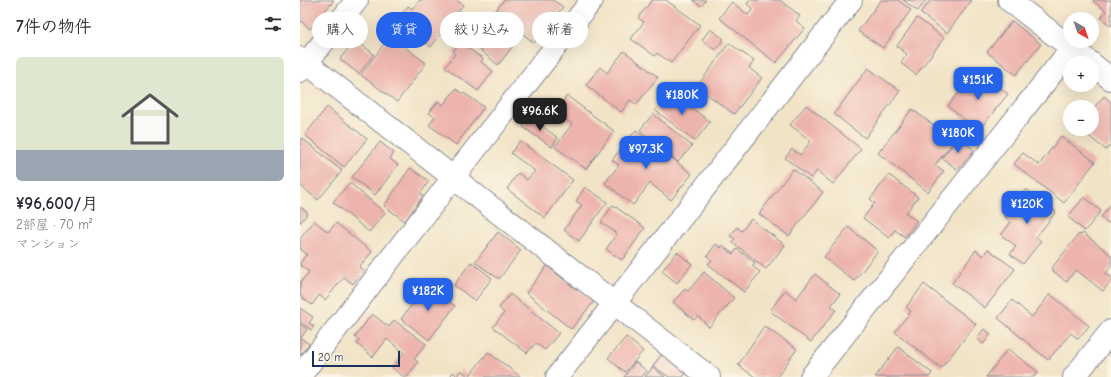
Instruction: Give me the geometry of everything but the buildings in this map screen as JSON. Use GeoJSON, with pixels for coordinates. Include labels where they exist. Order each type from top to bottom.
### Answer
{"type":"FeatureCollection","features":[{"type":"Feature","properties":{"kind":"street"},"geometry":{"type":"LineString","coordinates":[[356,0],[302,64],[453,178],[709,377]]}},
{"type":"Feature","properties":{"kind":"street"},"geometry":{"type":"LineString","coordinates":[[300,376],[592,0]]}},
{"type":"Feature","properties":{"kind":"street"},"geometry":{"type":"LineString","coordinates":[[557,377],[851,0]]}},
{"type":"Feature","properties":{"kind":"street"},"geometry":{"type":"LineString","coordinates":[[1009,0],[1063,41]]}},
{"type":"Feature","properties":{"kind":"street"},"geometry":{"type":"LineString","coordinates":[[811,377],[1072,48],[1082,56]]}},
{"type":"Feature","properties":{"kind":"street"},"geometry":{"type":"LineString","coordinates":[[1099,69],[1111,78]]}},
{"type":"Feature","properties":{"kind":"street"},"geometry":{"type":"LineString","coordinates":[[1074,377],[1111,331]]}}]}
